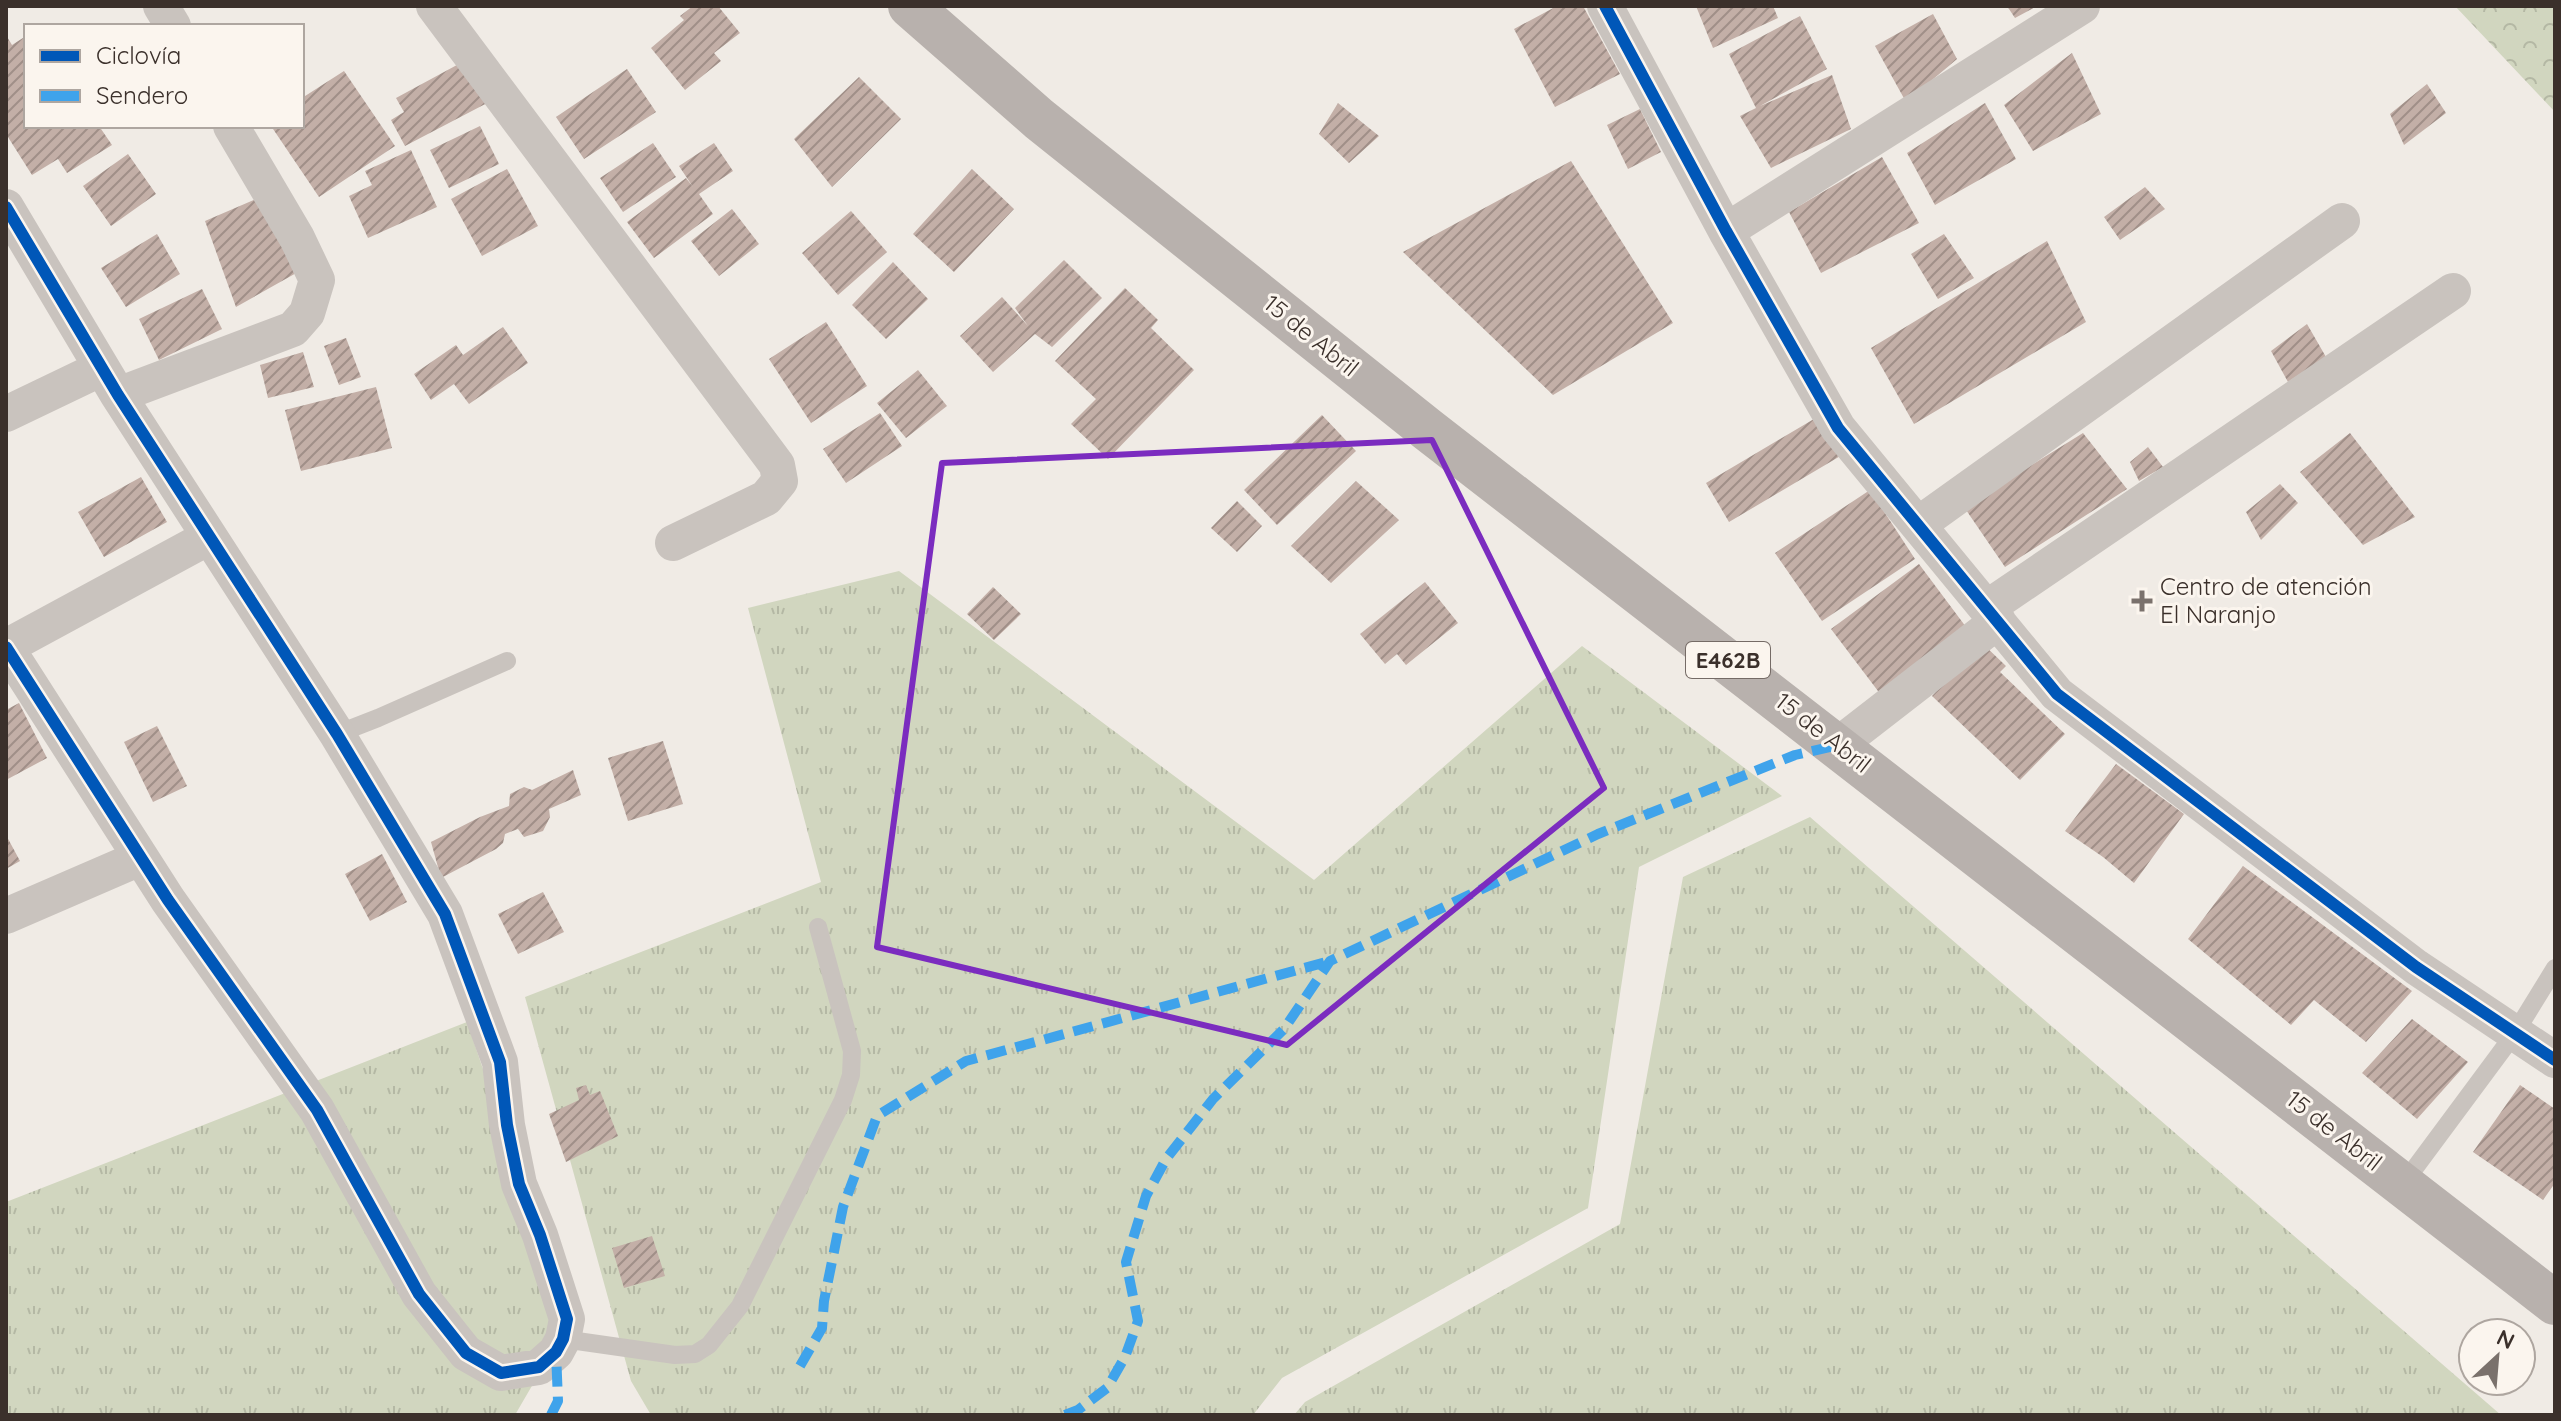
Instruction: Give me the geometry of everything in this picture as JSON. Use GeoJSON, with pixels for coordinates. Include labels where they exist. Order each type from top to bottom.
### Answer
{"type":"FeatureCollection","features":[{"type":"Feature","properties":{"kind":"main road","name":"15 de Abril"},"geometry":{"type":"LineString","coordinates":[[910,6],[1039,119],[1427,429],[2555,1303]]}},
{"type":"Feature","properties":{"kind":"street"},"geometry":{"type":"LineString","coordinates":[[161,6],[172,24]]}},
{"type":"Feature","properties":{"kind":"street"},"geometry":{"type":"LineString","coordinates":[[434,6],[777,465],[780,481],[766,498],[673,543]]}},
{"type":"Feature","properties":{"kind":"street"},"geometry":{"type":"LineString","coordinates":[[1605,6],[1726,231],[1838,428],[2057,694],[2416,967],[2555,1060]]}},
{"type":"Feature","properties":{"kind":"street"},"geometry":{"type":"LineString","coordinates":[[1726,231],[2082,6]]}},
{"type":"Feature","properties":{"kind":"street"},"geometry":{"type":"LineString","coordinates":[[6,414],[293,329],[307,313],[317,280],[297,238],[232,128]]}},
{"type":"Feature","properties":{"kind":"street"},"geometry":{"type":"LineString","coordinates":[[6,207],[110,382],[337,734],[445,914],[500,1062],[507,1125],[519,1184],[540,1235],[567,1319],[563,1339],[556,1352],[539,1367],[501,1373],[466,1353],[419,1294],[317,1110],[254,1025],[140,858],[6,647],[209,537]]}},
{"type":"Feature","properties":{"kind":"street"},"geometry":{"type":"LineString","coordinates":[[1919,524],[2342,221]]}},
{"type":"Feature","properties":{"kind":"street"},"geometry":{"type":"LineString","coordinates":[[1838,745],[1992,615],[2453,291]]}},
{"type":"Feature","properties":{"kind":"street"},"geometry":{"type":"LineString","coordinates":[[6,916],[140,858]]}},
{"type":"Feature","properties":{"kind":"lane"},"geometry":{"type":"LineString","coordinates":[[337,734],[507,661]]}},
{"type":"Feature","properties":{"kind":"lane"},"geometry":{"type":"LineString","coordinates":[[563,1339],[655,1354],[695,1354],[709,1345],[740,1306],[843,1100],[851,1075],[852,1051],[818,927]]}},
{"type":"Feature","properties":{"kind":"lane"},"geometry":{"type":"LineString","coordinates":[[2403,1184],[2515,1033],[2555,968]]}},
{"type":"Feature","properties":{"kind":"highlighted area"},"geometry":{"type":"Polygon","coordinates":[[[1432,440],[1604,788],[1287,1045],[877,947],[942,463],[1432,440]]]}},
{"type":"Feature","properties":{"kind":"green space"},"geometry":{"type":"Polygon","coordinates":[[[2455,6],[2555,6],[2555,112],[2455,6]]]}},
{"type":"Feature","properties":{"kind":"green space"},"geometry":{"type":"Polygon","coordinates":[[[899,571],[1314,880],[1582,646],[1782,796],[1639,867],[1588,1208],[1282,1378],[1253,1415],[651,1415],[631,1381],[525,997],[821,882],[748,608],[899,571]]]}},
{"type":"Feature","properties":{"kind":"green space"},"geometry":{"type":"Polygon","coordinates":[[[1810,817],[2457,1377],[2457,1397],[2480,1397],[2501,1415],[1294,1415],[1305,1402],[1620,1224],[1683,877],[1810,817]]]}},
{"type":"Feature","properties":{"kind":"green space"},"geometry":{"type":"Polygon","coordinates":[[[467,1022],[569,1322],[515,1415],[6,1415],[6,1202],[467,1022]]]}},
{"type":"Feature","properties":{"kind":"building"},"geometry":{"type":"Polygon","coordinates":[[[693,6],[718,6],[740,33],[714,53],[721,61],[685,90],[651,48],[684,20],[680,16],[693,6]]]}},
{"type":"Feature","properties":{"kind":"building"},"geometry":{"type":"Polygon","coordinates":[[[1557,6],[1583,6],[1620,74],[1555,107],[1514,29],[1557,6]]]}},
{"type":"Feature","properties":{"kind":"building"},"geometry":{"type":"Polygon","coordinates":[[[1696,6],[1773,6],[1778,18],[1713,48],[1696,6]]]}},
{"type":"Feature","properties":{"kind":"building"},"geometry":{"type":"Polygon","coordinates":[[[2007,6],[2037,6],[2015,18],[2007,6]]]}},
{"type":"Feature","properties":{"kind":"building"},"geometry":{"type":"Polygon","coordinates":[[[1933,14],[1957,59],[1906,102],[1875,46],[1933,14]]]}},
{"type":"Feature","properties":{"kind":"building"},"geometry":{"type":"Polygon","coordinates":[[[1800,16],[1827,69],[1760,106],[1832,75],[1851,129],[1771,168],[1740,116],[1756,108],[1729,54],[1800,16]]]}},
{"type":"Feature","properties":{"kind":"building"},"geometry":{"type":"Polygon","coordinates":[[[6,35],[12,45],[24,37],[24,128],[100,128],[112,145],[67,173],[58,159],[32,175],[6,134],[6,35]]]}},
{"type":"Feature","properties":{"kind":"building"},"geometry":{"type":"Polygon","coordinates":[[[2072,53],[2101,114],[2033,151],[2004,105],[2072,53]]]}},
{"type":"Feature","properties":{"kind":"building"},"geometry":{"type":"Polygon","coordinates":[[[468,59],[491,101],[405,146],[391,120],[404,112],[396,98],[468,59]]]}},
{"type":"Feature","properties":{"kind":"building"},"geometry":{"type":"Polygon","coordinates":[[[627,69],[656,112],[584,159],[556,117],[627,69]]]}},
{"type":"Feature","properties":{"kind":"building"},"geometry":{"type":"Polygon","coordinates":[[[344,71],[395,146],[319,197],[272,128],[304,128],[304,97],[344,71]]]}},
{"type":"Feature","properties":{"kind":"building"},"geometry":{"type":"Polygon","coordinates":[[[859,77],[901,119],[832,187],[794,139],[859,77]]]}},
{"type":"Feature","properties":{"kind":"building"},"geometry":{"type":"Polygon","coordinates":[[[2427,84],[2446,113],[2404,145],[2390,114],[2427,84]]]}},
{"type":"Feature","properties":{"kind":"building"},"geometry":{"type":"Polygon","coordinates":[[[1338,103],[1379,136],[1349,163],[1319,134],[1338,103]]]}},
{"type":"Feature","properties":{"kind":"building"},"geometry":{"type":"Polygon","coordinates":[[[1985,103],[2016,159],[1935,205],[1907,153],[1985,103]]]}},
{"type":"Feature","properties":{"kind":"building"},"geometry":{"type":"Polygon","coordinates":[[[1640,109],[1661,152],[1628,169],[1607,125],[1640,109]]]}},
{"type":"Feature","properties":{"kind":"building"},"geometry":{"type":"Polygon","coordinates":[[[480,126],[499,164],[449,188],[430,150],[480,126]]]}},
{"type":"Feature","properties":{"kind":"building"},"geometry":{"type":"Polygon","coordinates":[[[653,143],[676,177],[623,212],[600,178],[653,143]]]}},
{"type":"Feature","properties":{"kind":"building"},"geometry":{"type":"Polygon","coordinates":[[[714,143],[733,171],[699,194],[713,214],[654,258],[627,222],[686,178],[693,187],[679,166],[714,143]]]}},
{"type":"Feature","properties":{"kind":"building"},"geometry":{"type":"Polygon","coordinates":[[[411,150],[437,207],[368,238],[349,196],[372,185],[365,171],[411,150]]]}},
{"type":"Feature","properties":{"kind":"building"},"geometry":{"type":"Polygon","coordinates":[[[128,154],[156,194],[111,226],[83,186],[128,154]]]}},
{"type":"Feature","properties":{"kind":"building"},"geometry":{"type":"Polygon","coordinates":[[[1882,157],[1919,223],[1821,273],[1789,212],[1882,157]]]}},
{"type":"Feature","properties":{"kind":"building"},"geometry":{"type":"Polygon","coordinates":[[[1571,161],[1673,323],[1553,395],[1403,252],[1571,161]]]}},
{"type":"Feature","properties":{"kind":"building"},"geometry":{"type":"Polygon","coordinates":[[[507,169],[538,226],[482,256],[451,199],[507,169]]]}},
{"type":"Feature","properties":{"kind":"building"},"geometry":{"type":"Polygon","coordinates":[[[972,169],[1014,209],[954,272],[913,234],[972,169]]]}},
{"type":"Feature","properties":{"kind":"building"},"geometry":{"type":"Polygon","coordinates":[[[2145,187],[2165,209],[2120,240],[2104,217],[2145,187]]]}},
{"type":"Feature","properties":{"kind":"building"},"geometry":{"type":"Polygon","coordinates":[[[256,199],[298,272],[236,307],[205,221],[256,199]]]}},
{"type":"Feature","properties":{"kind":"building"},"geometry":{"type":"Polygon","coordinates":[[[732,209],[759,244],[719,276],[691,241],[732,209]]]}},
{"type":"Feature","properties":{"kind":"building"},"geometry":{"type":"Polygon","coordinates":[[[851,211],[887,252],[838,295],[802,253],[851,211]]]}},
{"type":"Feature","properties":{"kind":"building"},"geometry":{"type":"Polygon","coordinates":[[[157,234],[180,274],[126,307],[101,268],[157,234]]]}},
{"type":"Feature","properties":{"kind":"building"},"geometry":{"type":"Polygon","coordinates":[[[1944,234],[1974,278],[1938,299],[1911,254],[1944,234]]]}},
{"type":"Feature","properties":{"kind":"building"},"geometry":{"type":"Polygon","coordinates":[[[2047,241],[2086,322],[1914,424],[1871,348],[2047,241]]]}},
{"type":"Feature","properties":{"kind":"building"},"geometry":{"type":"Polygon","coordinates":[[[1064,260],[1102,298],[1052,347],[1035,334],[993,372],[960,336],[1002,297],[1028,326],[1015,308],[1064,260]]]}},
{"type":"Feature","properties":{"kind":"building"},"geometry":{"type":"Polygon","coordinates":[[[893,262],[928,299],[886,339],[852,305],[893,262]]]}},
{"type":"Feature","properties":{"kind":"building"},"geometry":{"type":"Polygon","coordinates":[[[1125,288],[1158,320],[1151,328],[1194,370],[1108,459],[1071,424],[1096,399],[1055,361],[1125,288]]]}},
{"type":"Feature","properties":{"kind":"building"},"geometry":{"type":"Polygon","coordinates":[[[202,289],[222,329],[159,360],[139,319],[202,289]]]}},
{"type":"Feature","properties":{"kind":"building"},"geometry":{"type":"Polygon","coordinates":[[[826,322],[867,386],[811,423],[769,359],[826,322]]]}},
{"type":"Feature","properties":{"kind":"building"},"geometry":{"type":"Polygon","coordinates":[[[2307,324],[2326,357],[2288,382],[2271,351],[2307,324]]]}},
{"type":"Feature","properties":{"kind":"building"},"geometry":{"type":"Polygon","coordinates":[[[503,327],[528,363],[469,404],[454,384],[431,400],[414,374],[456,345],[463,355],[503,327]]]}},
{"type":"Feature","properties":{"kind":"building"},"geometry":{"type":"Polygon","coordinates":[[[346,338],[361,377],[339,385],[324,346],[346,338]]]}},
{"type":"Feature","properties":{"kind":"building"},"geometry":{"type":"Polygon","coordinates":[[[303,352],[314,387],[268,398],[260,365],[303,352]]]}},
{"type":"Feature","properties":{"kind":"building"},"geometry":{"type":"Polygon","coordinates":[[[918,370],[947,406],[906,438],[877,403],[918,370]]]}},
{"type":"Feature","properties":{"kind":"building"},"geometry":{"type":"Polygon","coordinates":[[[376,387],[392,448],[301,471],[285,410],[376,387]]]}},
{"type":"Feature","properties":{"kind":"building"},"geometry":{"type":"Polygon","coordinates":[[[880,413],[902,446],[846,483],[823,449],[880,413]]]}},
{"type":"Feature","properties":{"kind":"building"},"geometry":{"type":"Polygon","coordinates":[[[1322,415],[1356,451],[1277,525],[1244,490],[1322,415]]]}},
{"type":"Feature","properties":{"kind":"building"},"geometry":{"type":"Polygon","coordinates":[[[1819,416],[1842,455],[1729,522],[1706,483],[1819,416]]]}},
{"type":"Feature","properties":{"kind":"building"},"geometry":{"type":"Polygon","coordinates":[[[2083,433],[2127,489],[2005,567],[1964,507],[2083,433]]]}},
{"type":"Feature","properties":{"kind":"building"},"geometry":{"type":"Polygon","coordinates":[[[2350,433],[2415,517],[2363,545],[2300,472],[2350,433]]]}},
{"type":"Feature","properties":{"kind":"building"},"geometry":{"type":"Polygon","coordinates":[[[2148,447],[2163,467],[2139,481],[2130,462],[2148,447]]]}},
{"type":"Feature","properties":{"kind":"building"},"geometry":{"type":"Polygon","coordinates":[[[141,477],[167,522],[104,557],[78,512],[141,477]]]}},
{"type":"Feature","properties":{"kind":"building"},"geometry":{"type":"Polygon","coordinates":[[[1356,481],[1399,520],[1331,583],[1291,546],[1356,481]]]}},
{"type":"Feature","properties":{"kind":"building"},"geometry":{"type":"Polygon","coordinates":[[[2280,484],[2298,503],[2261,540],[2246,512],[2280,484]]]}},
{"type":"Feature","properties":{"kind":"building"},"geometry":{"type":"Polygon","coordinates":[[[1870,490],[1915,559],[1822,621],[1775,553],[1870,490]]]}},
{"type":"Feature","properties":{"kind":"building"},"geometry":{"type":"Polygon","coordinates":[[[1237,501],[1262,526],[1237,552],[1211,528],[1237,501]]]}},
{"type":"Feature","properties":{"kind":"building"},"geometry":{"type":"Polygon","coordinates":[[[1919,564],[1969,631],[1881,695],[1831,629],[1919,564]]]}},
{"type":"Feature","properties":{"kind":"building"},"geometry":{"type":"Polygon","coordinates":[[[1425,582],[1458,623],[1406,665],[1397,654],[1385,664],[1360,634],[1425,582]]]}},
{"type":"Feature","properties":{"kind":"building"},"geometry":{"type":"Polygon","coordinates":[[[993,587],[1021,614],[994,640],[967,614],[993,587]]]}},
{"type":"Feature","properties":{"kind":"building"},"geometry":{"type":"Polygon","coordinates":[[[1982,643],[2006,666],[2000,672],[2065,734],[2020,780],[1932,696],[1982,643]]]}},
{"type":"Feature","properties":{"kind":"building"},"geometry":{"type":"Polygon","coordinates":[[[19,703],[47,758],[6,780],[6,710],[19,703]]]}},
{"type":"Feature","properties":{"kind":"building"},"geometry":{"type":"Polygon","coordinates":[[[157,726],[187,786],[153,802],[124,742],[157,726]]]}},
{"type":"Feature","properties":{"kind":"building"},"geometry":{"type":"Polygon","coordinates":[[[663,741],[683,804],[628,821],[608,758],[663,741]]]}},
{"type":"Feature","properties":{"kind":"building"},"geometry":{"type":"Polygon","coordinates":[[[2116,764],[2184,814],[2134,883],[2065,831],[2116,764]]]}},
{"type":"Feature","properties":{"kind":"building"},"geometry":{"type":"Polygon","coordinates":[[[573,770],[581,795],[549,809],[550,817],[543,831],[524,837],[518,829],[505,834],[503,843],[496,849],[441,878],[431,842],[509,806],[510,794],[524,787],[532,790],[573,770]]]}},
{"type":"Feature","properties":{"kind":"building"},"geometry":{"type":"Polygon","coordinates":[[[6,835],[20,861],[6,869],[6,835]]]}},
{"type":"Feature","properties":{"kind":"building"},"geometry":{"type":"Polygon","coordinates":[[[382,854],[407,902],[370,921],[345,874],[382,854]]]}},
{"type":"Feature","properties":{"kind":"building"},"geometry":{"type":"Polygon","coordinates":[[[2243,866],[2412,991],[2366,1042],[2314,1000],[2291,1025],[2188,939],[2243,866]]]}},
{"type":"Feature","properties":{"kind":"building"},"geometry":{"type":"Polygon","coordinates":[[[543,892],[564,932],[518,954],[498,914],[543,892]]]}},
{"type":"Feature","properties":{"kind":"building"},"geometry":{"type":"Polygon","coordinates":[[[2412,1019],[2468,1062],[2417,1119],[2362,1073],[2412,1019]]]}},
{"type":"Feature","properties":{"kind":"building"},"geometry":{"type":"Polygon","coordinates":[[[586,1085],[590,1095],[600,1091],[618,1136],[566,1162],[549,1114],[579,1100],[576,1088],[586,1085]]]}},
{"type":"Feature","properties":{"kind":"building"},"geometry":{"type":"Polygon","coordinates":[[[2520,1085],[2555,1109],[2555,1183],[2543,1200],[2473,1152],[2520,1085]]]}},
{"type":"Feature","properties":{"kind":"building"},"geometry":{"type":"Polygon","coordinates":[[[652,1236],[665,1276],[624,1288],[612,1248],[652,1236]]]}},
{"type":"Feature","properties":{"kind":"marked path"},"geometry":{"type":"LineString","coordinates":[[1065,1415],[1078,1410],[1107,1388],[1125,1357],[1138,1321],[1126,1262],[1146,1196],[1166,1159],[1213,1099],[1284,1029],[1330,961],[1598,834],[1795,755],[1838,745]]}},
{"type":"Feature","properties":{"kind":"marked path"},"geometry":{"type":"LineString","coordinates":[[800,1366],[822,1328],[824,1301],[843,1207],[877,1116],[966,1061],[1330,961]]}},
{"type":"Feature","properties":{"kind":"marked path"},"geometry":{"type":"LineString","coordinates":[[551,1415],[558,1401],[556,1352]]}},
{"type":"Feature","properties":{"kind":"cycle path"},"geometry":{"type":"LineString","coordinates":[[1605,6],[1726,231],[1838,428],[2057,694],[2416,967],[2555,1060]]}},
{"type":"Feature","properties":{"kind":"cycle path"},"geometry":{"type":"LineString","coordinates":[[6,207],[118,395],[337,734],[445,914],[500,1062],[507,1125],[519,1184],[540,1235],[567,1319],[563,1339],[556,1352],[539,1367],[501,1373],[466,1353],[419,1294],[317,1110],[168,900],[6,647]]}},
{"type":"Feature","properties":{"kind":"place","name":"Centro de atención El Naranjo"},"geometry":{"type":"Point","coordinates":[2142,601]}}]}
